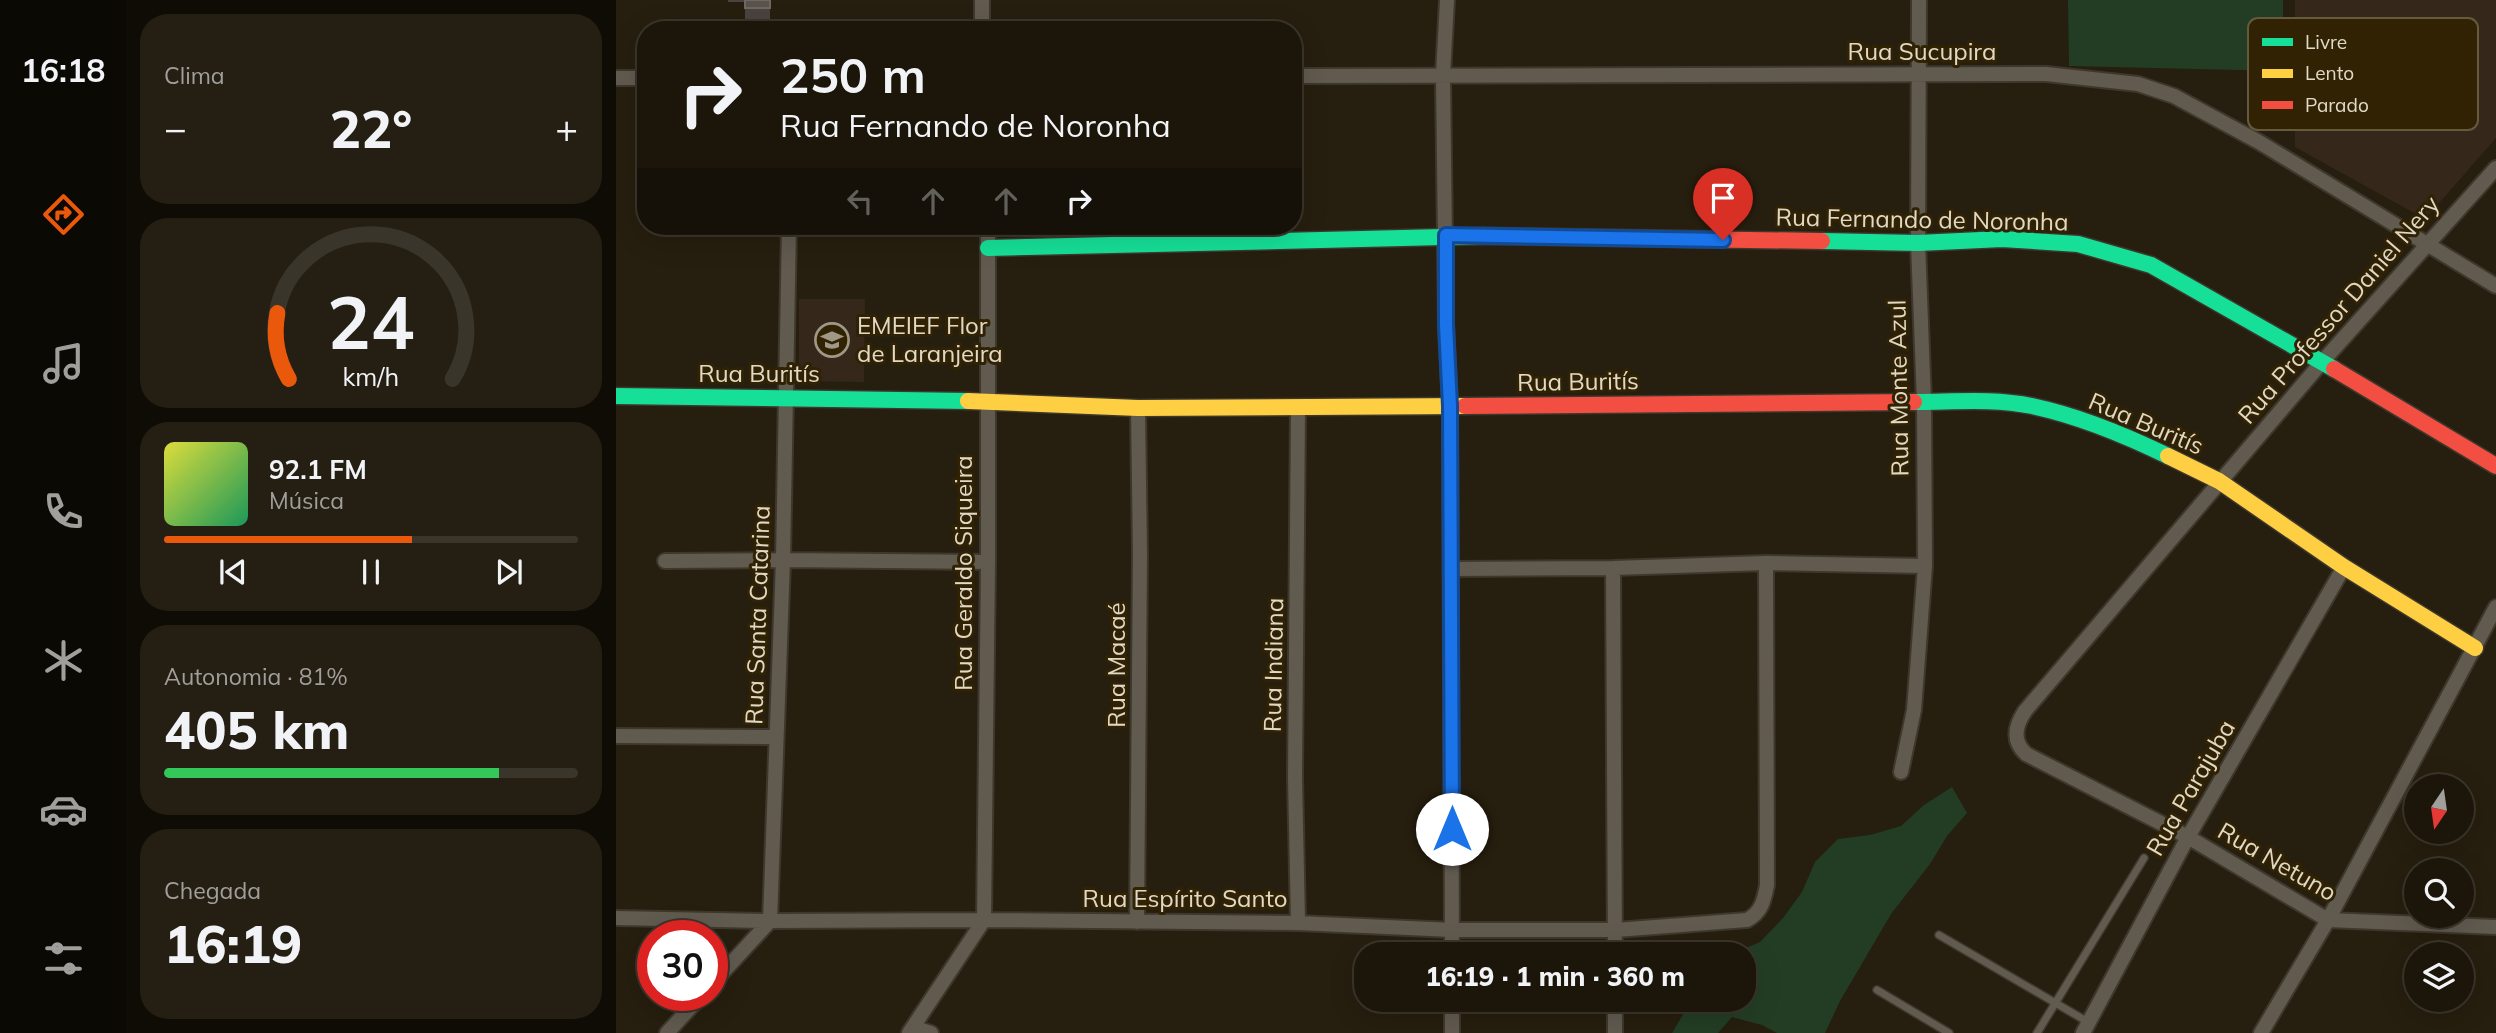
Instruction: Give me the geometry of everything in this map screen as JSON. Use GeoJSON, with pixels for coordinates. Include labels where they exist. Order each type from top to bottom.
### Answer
{"type":"FeatureCollection","features":[{"type":"Feature","properties":{"kind":"street"},"geometry":{"type":"LineString","coordinates":[[982,0],[982,21]]}},
{"type":"Feature","properties":{"kind":"street"},"geometry":{"type":"LineString","coordinates":[[1447,0],[1443,75],[1446,325],[1450,406],[1452,942]]}},
{"type":"Feature","properties":{"kind":"street","name":"Rua Monte Azul"},"geometry":{"type":"LineString","coordinates":[[1901,772],[1917,687],[1925,566],[1924,402],[1917,243],[1919,0]]}},
{"type":"Feature","properties":{"kind":"street","name":"Rua Sucupira"},"geometry":{"type":"LineString","coordinates":[[1302,76],[2046,74],[2138,84],[2174,96],[2259,142],[2496,286]]}},
{"type":"Feature","properties":{"kind":"street"},"geometry":{"type":"LineString","coordinates":[[616,78],[637,78]]}},
{"type":"Feature","properties":{"kind":"street","name":"Rua Professor Daniel Nery"},"geometry":{"type":"LineString","coordinates":[[2019,747],[2016,732],[2025,711],[2322,362],[2496,168]]}},
{"type":"Feature","properties":{"kind":"street","name":"Rua Santa Catarina"},"geometry":{"type":"LineString","coordinates":[[770,921],[783,559],[789,235]]}},
{"type":"Feature","properties":{"kind":"street","name":"Rua Geraldo Siqueira"},"geometry":{"type":"LineString","coordinates":[[984,920],[988,235]]}},
{"type":"Feature","properties":{"kind":"street","name":"Rua Fernando de Noronha"},"geometry":{"type":"LineString","coordinates":[[988,247],[1446,235],[1917,243],[2002,239],[2078,244],[2151,265],[2322,362],[2496,466]]}},
{"type":"Feature","properties":{"kind":"street","name":"Rua Buritís"},"geometry":{"type":"LineString","coordinates":[[616,396],[986,401],[1138,408],[1944,400],[2007,403],[2063,414],[2120,433],[2219,481],[2344,567],[2475,648]]}},
{"type":"Feature","properties":{"kind":"street","name":"Rua Macaé"},"geometry":{"type":"LineString","coordinates":[[1136,922],[1140,580],[1138,408]]}},
{"type":"Feature","properties":{"kind":"street","name":"Rua Indiana"},"geometry":{"type":"LineString","coordinates":[[1298,408],[1295,777],[1298,923]]}},
{"type":"Feature","properties":{"kind":"street"},"geometry":{"type":"LineString","coordinates":[[665,561],[783,559],[988,562]]}},
{"type":"Feature","properties":{"kind":"street"},"geometry":{"type":"LineString","coordinates":[[1451,569],[1766,563],[1925,566]]}},
{"type":"Feature","properties":{"kind":"street","name":"Rua Espírito Santo"},"geometry":{"type":"LineString","coordinates":[[616,918],[1298,923],[1452,930],[1615,930],[1739,921],[1753,917],[1764,902],[1767,885],[1766,563]]}},
{"type":"Feature","properties":{"kind":"street","name":"Rua Parajuba"},"geometry":{"type":"LineString","coordinates":[[2086,1028],[2188,837],[2344,567]]}},
{"type":"Feature","properties":{"kind":"street"},"geometry":{"type":"LineString","coordinates":[[1613,568],[1615,942]]}},
{"type":"Feature","properties":{"kind":"street"},"geometry":{"type":"LineString","coordinates":[[2261,1033],[2329,920],[2496,607]]}},
{"type":"Feature","properties":{"kind":"street"},"geometry":{"type":"LineString","coordinates":[[616,736],[776,737]]}},
{"type":"Feature","properties":{"kind":"street","name":"Rua Netuno"},"geometry":{"type":"LineString","coordinates":[[2019,747],[2034,758],[2188,837],[2329,920],[2496,927]]}},
{"type":"Feature","properties":{"kind":"street"},"geometry":{"type":"LineString","coordinates":[[931,1033],[912,1030],[984,920]]}},
{"type":"Feature","properties":{"kind":"street"},"geometry":{"type":"LineString","coordinates":[[728,967],[770,921]]}},
{"type":"Feature","properties":{"kind":"street"},"geometry":{"type":"LineString","coordinates":[[667,1033],[687,1011]]}},
{"type":"Feature","properties":{"kind":"street"},"geometry":{"type":"LineString","coordinates":[[1451,1012],[1451,1033]]}},
{"type":"Feature","properties":{"kind":"street"},"geometry":{"type":"LineString","coordinates":[[1615,1012],[1615,1033]]}},
{"type":"Feature","properties":{"kind":"lane"},"geometry":{"type":"LineString","coordinates":[[2037,1033],[2144,858]]}},
{"type":"Feature","properties":{"kind":"lane"},"geometry":{"type":"LineString","coordinates":[[1939,935],[2056,1004],[2086,1028]]}},
{"type":"Feature","properties":{"kind":"lane"},"geometry":{"type":"LineString","coordinates":[[1877,990],[1949,1033]]}},
{"type":"Feature","properties":{"kind":"shaded area"},"geometry":{"type":"Polygon","coordinates":[[[2295,0],[2496,0],[2496,138],[2425,219],[2295,147],[2295,130],[2478,130],[2478,18],[2295,18],[2295,0]]]}},
{"type":"Feature","properties":{"kind":"shaded area","name":"EMEIEF Flor de Laranjeira"},"geometry":{"type":"Polygon","coordinates":[[[799,299],[865,299],[864,382],[799,381],[799,299]]]}},
{"type":"Feature","properties":{"kind":"green space"},"geometry":{"type":"Polygon","coordinates":[[[2068,0],[2283,0],[2283,18],[2248,18],[2248,70],[2069,66],[2068,0]]]}},
{"type":"Feature","properties":{"kind":"green space"},"geometry":{"type":"Polygon","coordinates":[[[1952,787],[1967,813],[1947,836],[1930,864],[1891,914],[1840,1001],[1825,1033],[1777,1033],[1762,1025],[1732,1017],[1718,1033],[1672,1033],[1684,1012],[1756,1012],[1756,944],[1783,918],[1802,892],[1815,862],[1838,839],[1870,835],[1901,826],[1924,805],[1952,787]]]}},
{"type":"Feature","properties":{"kind":"building"},"geometry":{"type":"Polygon","coordinates":[[[745,0],[770,0],[770,8],[745,8],[745,0]]]}},
{"type":"Feature","properties":{"kind":"traffic: fast"},"geometry":{"type":"LineString","coordinates":[[988,248],[1484,236]]}},
{"type":"Feature","properties":{"kind":"traffic: fast"},"geometry":{"type":"LineString","coordinates":[[1822,241],[1918,243],[2002,239],[2078,244],[2151,265],[2334,369]]}},
{"type":"Feature","properties":{"kind":"traffic: fast"},"geometry":{"type":"LineString","coordinates":[[616,396],[968,401]]}},
{"type":"Feature","properties":{"kind":"traffic: fast"},"geometry":{"type":"LineString","coordinates":[[1914,402],[1988,401],[2032,406],[2102,427],[2168,456]]}},
{"type":"Feature","properties":{"kind":"traffic: slow"},"geometry":{"type":"LineString","coordinates":[[968,401],[1138,408],[1465,406]]}},
{"type":"Feature","properties":{"kind":"traffic: slow"},"geometry":{"type":"LineString","coordinates":[[2168,456],[2219,481],[2344,567],[2475,648]]}},
{"type":"Feature","properties":{"kind":"traffic: jam"},"geometry":{"type":"LineString","coordinates":[[1484,236],[1822,241]]}},
{"type":"Feature","properties":{"kind":"traffic: jam"},"geometry":{"type":"LineString","coordinates":[[2334,369],[2496,466]]}},
{"type":"Feature","properties":{"kind":"traffic: jam"},"geometry":{"type":"LineString","coordinates":[[1465,406],[1914,402]]}},
{"type":"Feature","properties":{"kind":"place","name":"EMEIEF Flor de Laranjeira"},"geometry":{"type":"Point","coordinates":[832,340]}},
{"type":"Feature","properties":{"kind":"route"},"geometry":{"type":"LineString","coordinates":[[1452,829],[1450,406],[1446,325],[1446,235],[1723,240]]}}]}
